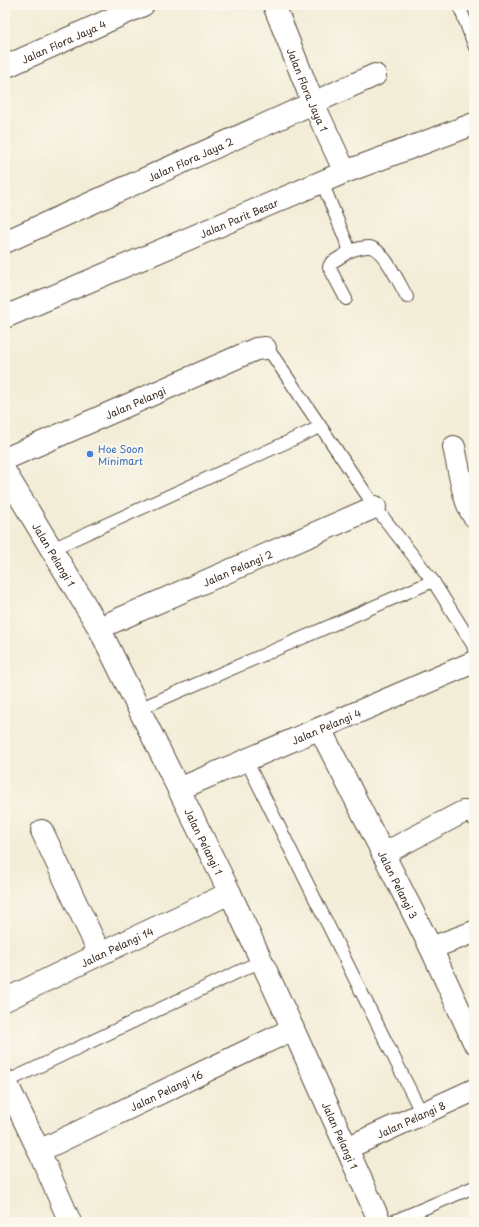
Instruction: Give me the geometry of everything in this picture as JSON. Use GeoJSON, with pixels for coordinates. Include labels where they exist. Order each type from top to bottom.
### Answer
{"type":"FeatureCollection","features":[{"type":"Feature","properties":{"kind":"street","name":"Jalan Flora Jaya 1"},"geometry":{"type":"LineString","coordinates":[[274,5],[313,103],[345,172]]}},
{"type":"Feature","properties":{"kind":"street","name":"Jalan Flora Jaya 4"},"geometry":{"type":"LineString","coordinates":[[5,67],[129,8]]}},
{"type":"Feature","properties":{"kind":"street","name":"Jalan Flora Jaya 2"},"geometry":{"type":"LineString","coordinates":[[5,242],[375,75]]}},
{"type":"Feature","properties":{"kind":"street","name":"Jalan Parit Besar"},"geometry":{"type":"LineString","coordinates":[[5,316],[345,172],[474,124]]}},
{"type":"Feature","properties":{"kind":"street","name":"Jalan Pelangi"},"geometry":{"type":"LineString","coordinates":[[5,460],[256,349],[265,348]]}},
{"type":"Feature","properties":{"kind":"street"},"geometry":{"type":"LineString","coordinates":[[454,447],[466,502],[474,516]]}},
{"type":"Feature","properties":{"kind":"street","name":"Jalan Pelangi 1"},"geometry":{"type":"LineString","coordinates":[[5,472],[99,628],[230,893],[380,1222]]}},
{"type":"Feature","properties":{"kind":"street","name":"Jalan Pelangi 2"},"geometry":{"type":"LineString","coordinates":[[99,628],[375,507]]}},
{"type":"Feature","properties":{"kind":"street","name":"Jalan Pelangi 4"},"geometry":{"type":"LineString","coordinates":[[179,790],[320,729],[474,658]]}},
{"type":"Feature","properties":{"kind":"street","name":"Jalan Pelangi 3"},"geometry":{"type":"LineString","coordinates":[[320,729],[431,948],[474,1042]]}},
{"type":"Feature","properties":{"kind":"street"},"geometry":{"type":"LineString","coordinates":[[383,854],[464,812],[471,812],[474,814]]}},
{"type":"Feature","properties":{"kind":"street"},"geometry":{"type":"LineString","coordinates":[[42,831],[100,954]]}},
{"type":"Feature","properties":{"kind":"street","name":"Jalan Pelangi 14"},"geometry":{"type":"LineString","coordinates":[[5,1000],[230,893]]}},
{"type":"Feature","properties":{"kind":"street"},"geometry":{"type":"LineString","coordinates":[[431,948],[474,932]]}},
{"type":"Feature","properties":{"kind":"street","name":"Jalan Pelangi 16"},"geometry":{"type":"LineString","coordinates":[[40,1151],[293,1029]]}},
{"type":"Feature","properties":{"kind":"street"},"geometry":{"type":"LineString","coordinates":[[6,1081],[40,1151],[70,1222]]}},
{"type":"Feature","properties":{"kind":"street","name":"Jalan Pelangi 8"},"geometry":{"type":"LineString","coordinates":[[347,1148],[474,1090]]}},
{"type":"Feature","properties":{"kind":"lane"},"geometry":{"type":"LineString","coordinates":[[459,5],[474,45]]}},
{"type":"Feature","properties":{"kind":"lane"},"geometry":{"type":"LineString","coordinates":[[322,182],[350,251]]}},
{"type":"Feature","properties":{"kind":"lane"},"geometry":{"type":"LineString","coordinates":[[346,298],[329,267],[331,263],[350,251],[369,246],[376,249],[384,257],[407,297]]}},
{"type":"Feature","properties":{"kind":"lane"},"geometry":{"type":"LineString","coordinates":[[265,348],[273,356],[375,507],[433,581],[473,645],[474,658]]}},
{"type":"Feature","properties":{"kind":"lane"},"geometry":{"type":"LineString","coordinates":[[52,549],[320,427]]}},
{"type":"Feature","properties":{"kind":"lane"},"geometry":{"type":"LineString","coordinates":[[139,709],[433,581]]}},
{"type":"Feature","properties":{"kind":"lane"},"geometry":{"type":"LineString","coordinates":[[246,760],[422,1114]]}},
{"type":"Feature","properties":{"kind":"lane"},"geometry":{"type":"LineString","coordinates":[[6,1081],[260,961]]}},
{"type":"Feature","properties":{"kind":"lane"},"geometry":{"type":"LineString","coordinates":[[392,1222],[474,1187]]}},
{"type":"Feature","properties":{"kind":"place","name":"Hoe Soon Minimart"},"geometry":{"type":"Point","coordinates":[90,454]}}]}
